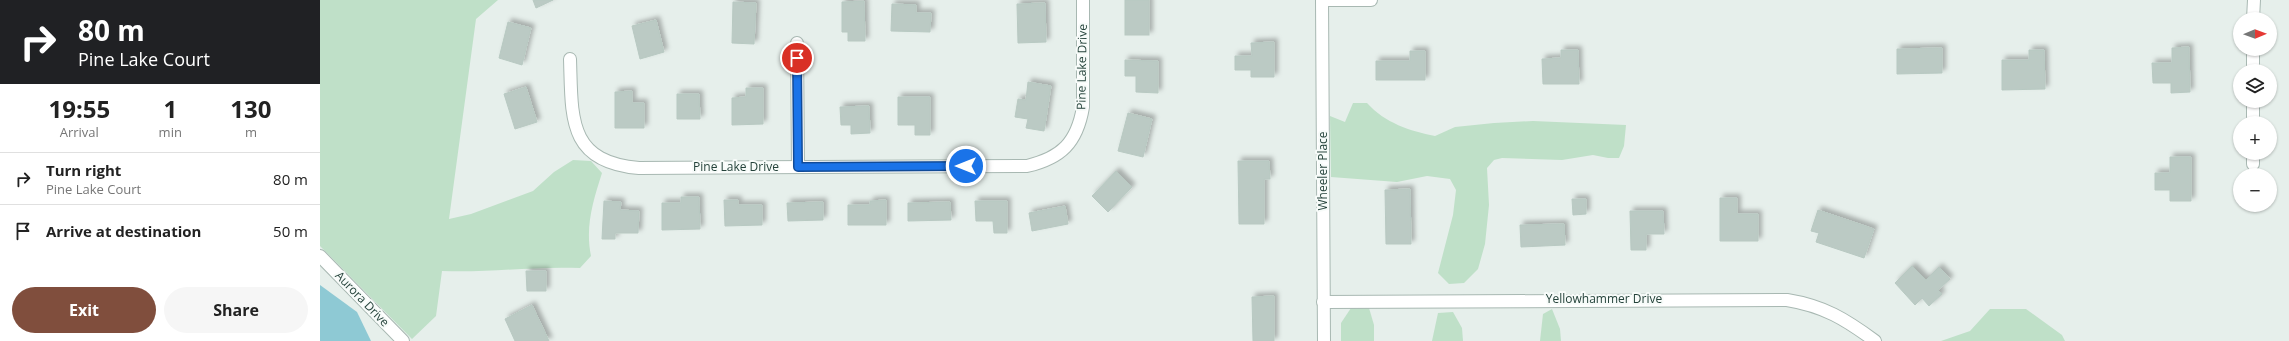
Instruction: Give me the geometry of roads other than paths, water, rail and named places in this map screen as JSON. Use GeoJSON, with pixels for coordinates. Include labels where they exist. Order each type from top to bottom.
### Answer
{"type":"FeatureCollection","features":[{"type":"Feature","properties":{"kind":"street","name":"Pine Lake Drive"},"geometry":{"type":"LineString","coordinates":[[570,59],[573,115],[578,133],[585,146],[598,158],[611,164],[639,168],[1027,166],[1045,162],[1058,154],[1075,136],[1080,124],[1083,107],[1083,0]]}},
{"type":"Feature","properties":{"kind":"street"},"geometry":{"type":"LineString","coordinates":[[1322,0],[1371,0]]}},
{"type":"Feature","properties":{"kind":"street","name":"Wheeler Place"},"geometry":{"type":"LineString","coordinates":[[1322,0],[1324,341]]}},
{"type":"Feature","properties":{"kind":"street"},"geometry":{"type":"LineString","coordinates":[[2253,12],[2254,0]]}},
{"type":"Feature","properties":{"kind":"street"},"geometry":{"type":"LineString","coordinates":[[797,42],[798,167]]}},
{"type":"Feature","properties":{"kind":"street","name":"Aurora Drive"},"geometry":{"type":"LineString","coordinates":[[320,256],[404,341]]}},
{"type":"Feature","properties":{"kind":"street","name":"Yellowhammer Drive"},"geometry":{"type":"LineString","coordinates":[[1323,302],[1787,300],[1816,306],[1839,315],[1875,341]]}},
{"type":"Feature","properties":{"kind":"water"},"geometry":{"type":"Polygon","coordinates":[[[320,285],[357,312],[371,341],[320,341],[320,285]]]}}]}
